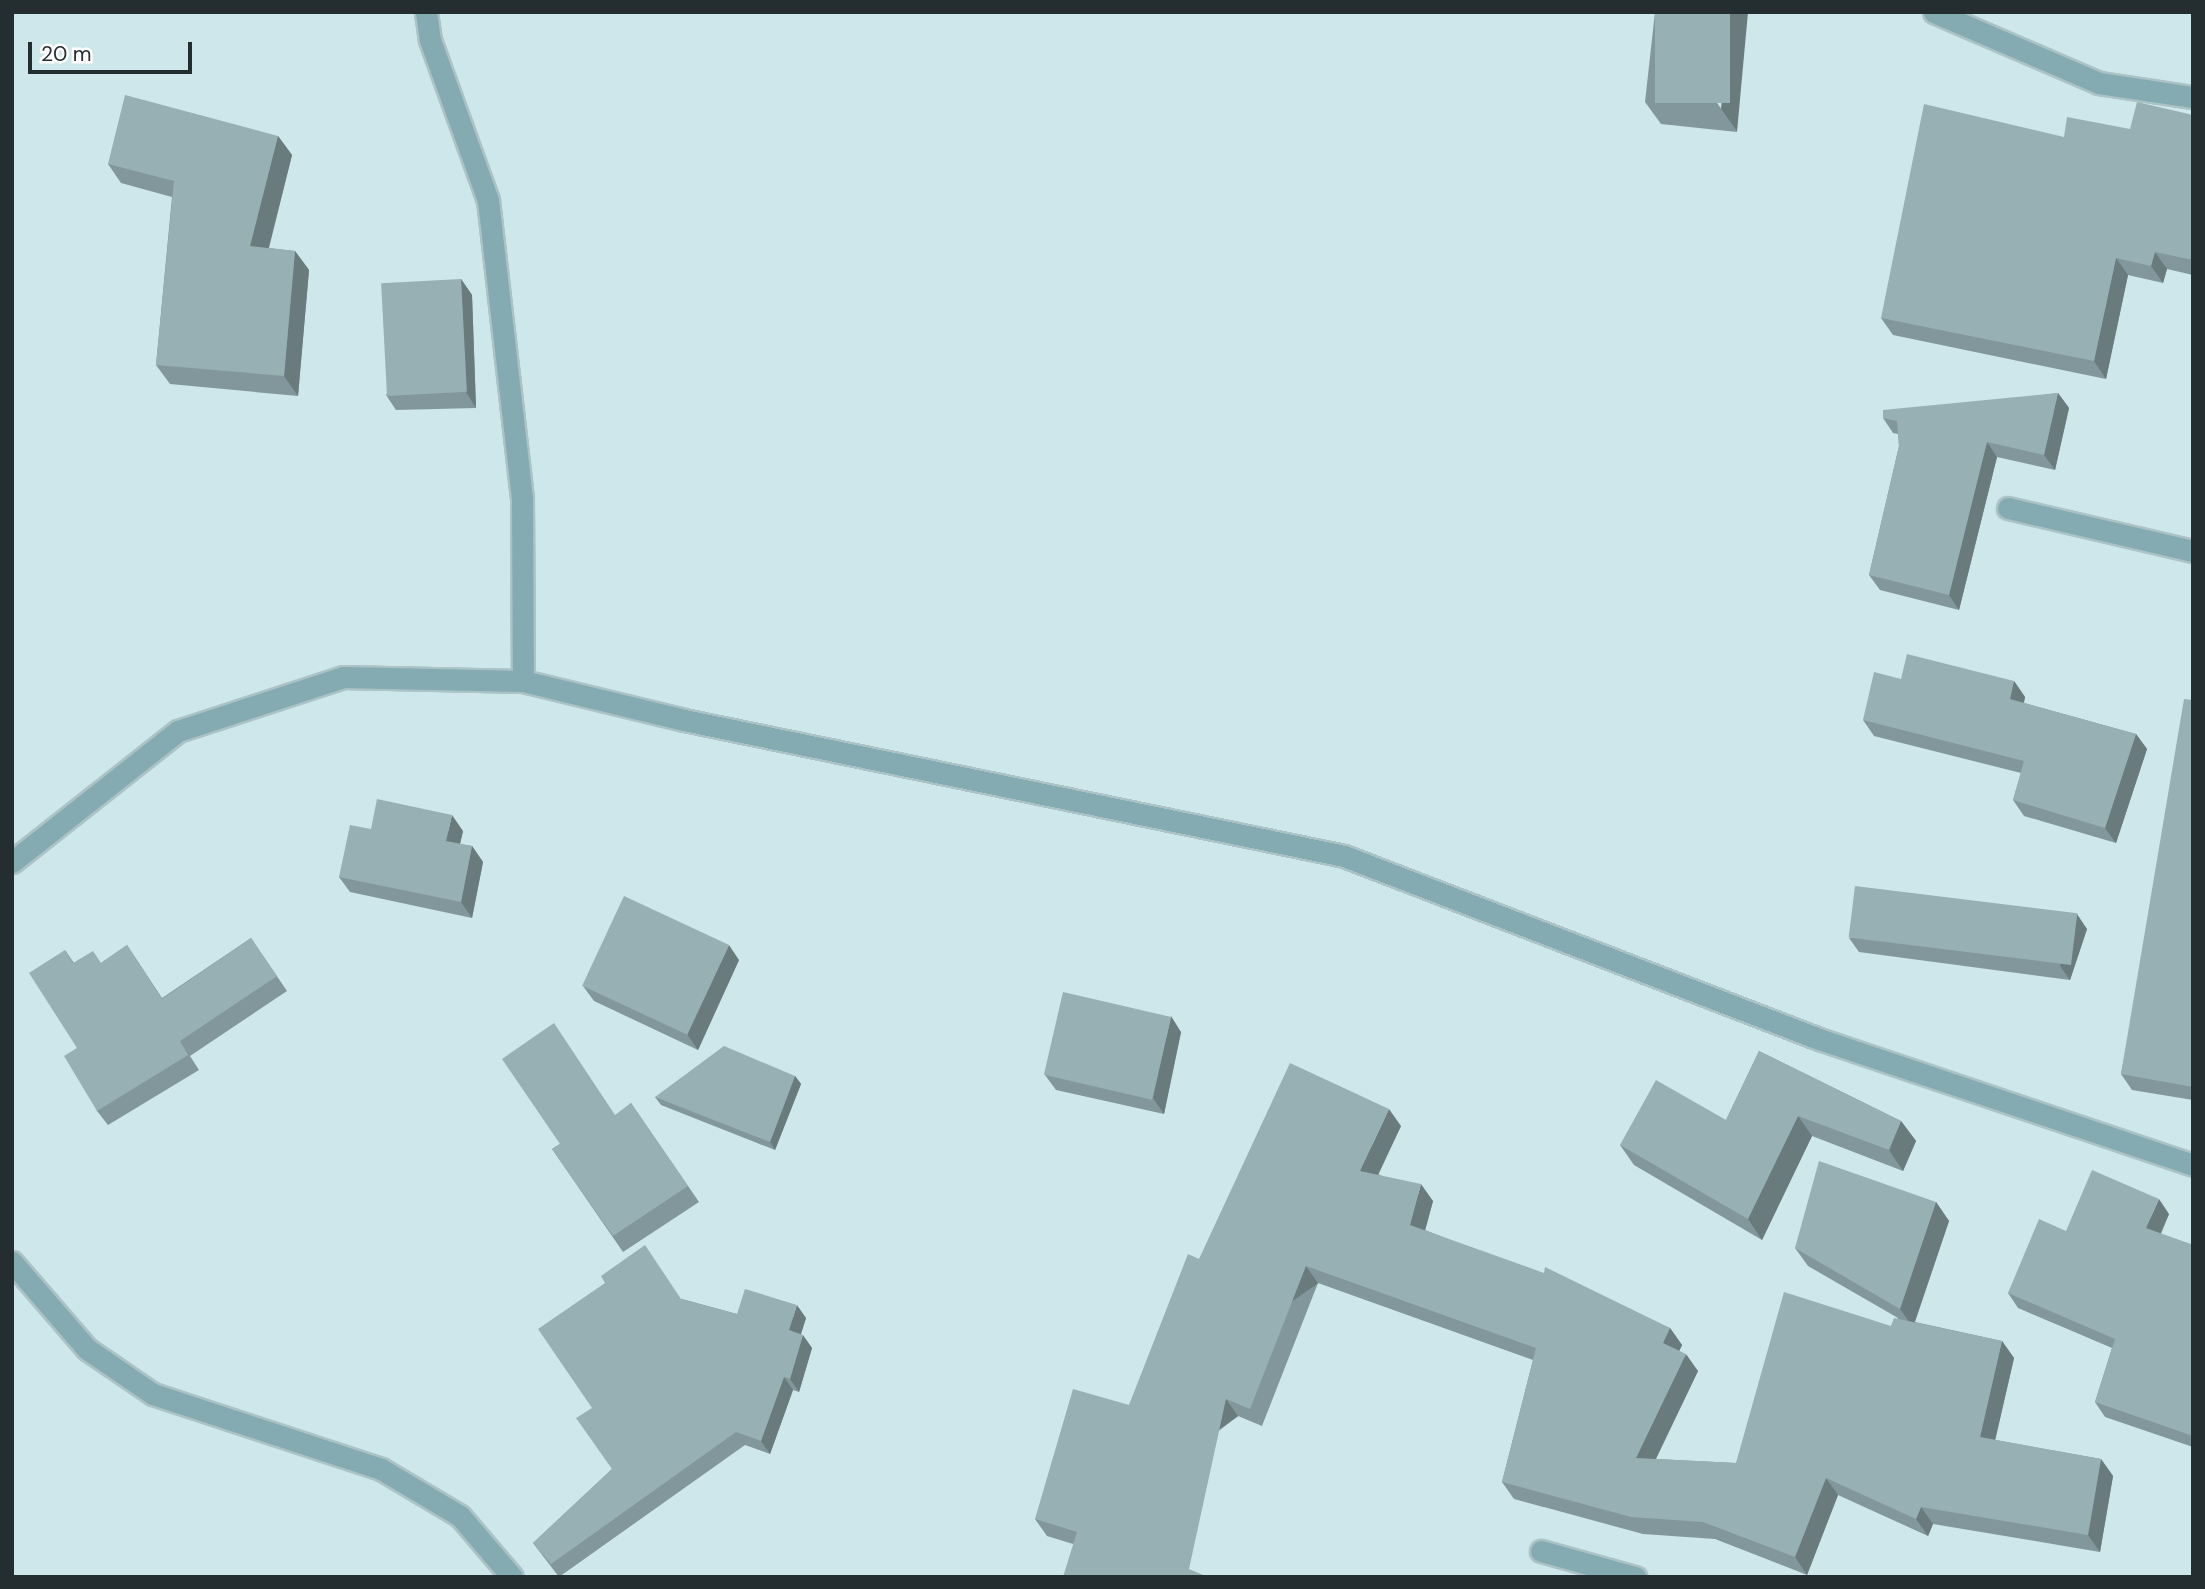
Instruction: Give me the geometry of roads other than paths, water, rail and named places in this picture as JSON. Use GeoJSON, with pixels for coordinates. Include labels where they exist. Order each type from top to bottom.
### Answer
{"type":"FeatureCollection","features":[{"type":"Feature","properties":{"kind":"street"},"geometry":{"type":"LineString","coordinates":[[426,12],[430,40],[488,200],[522,500],[523,681]]}},
{"type":"Feature","properties":{"kind":"street"},"geometry":{"type":"LineString","coordinates":[[1934,12],[2099,83],[2193,97]]}},
{"type":"Feature","properties":{"kind":"street"},"geometry":{"type":"LineString","coordinates":[[2008,508],[2193,551]]}},
{"type":"Feature","properties":{"kind":"street"},"geometry":{"type":"LineString","coordinates":[[12,862],[177,731],[343,677],[523,681],[684,720],[1344,856],[1819,1039],[2193,1165]]}},
{"type":"Feature","properties":{"kind":"street"},"geometry":{"type":"LineString","coordinates":[[12,1262],[87,1349],[153,1394],[381,1469],[460,1516],[512,1577]]}},
{"type":"Feature","properties":{"kind":"street"},"geometry":{"type":"LineString","coordinates":[[1542,1551],[1635,1577]]}}]}
